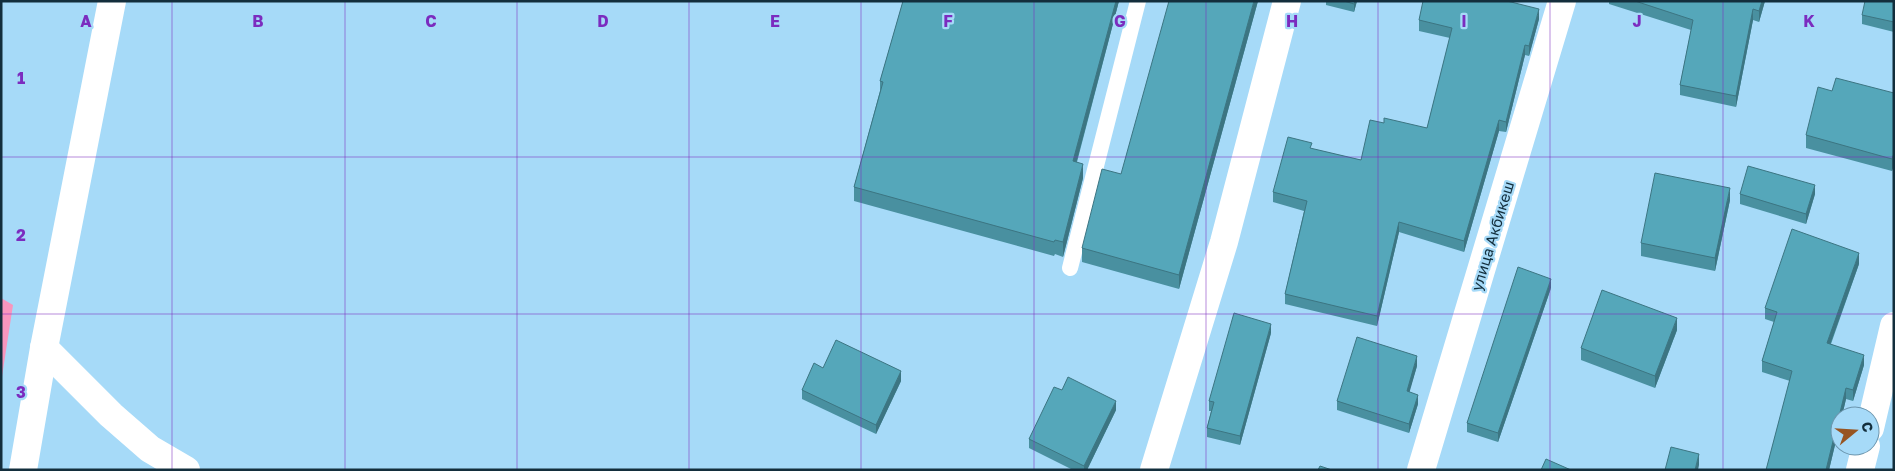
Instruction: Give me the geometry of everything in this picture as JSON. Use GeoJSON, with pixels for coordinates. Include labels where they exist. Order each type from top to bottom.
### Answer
{"type":"FeatureCollection","features":[{"type":"Feature","properties":{"kind":"street"},"geometry":{"type":"LineString","coordinates":[[23,470],[44,348],[112,1]]}},
{"type":"Feature","properties":{"kind":"street"},"geometry":{"type":"LineString","coordinates":[[1154,470],[1224,242],[1287,1]]}},
{"type":"Feature","properties":{"kind":"street","name":"улица Акбикеш"},"geometry":{"type":"LineString","coordinates":[[1421,470],[1562,1]]}},
{"type":"Feature","properties":{"kind":"street"},"geometry":{"type":"LineString","coordinates":[[1875,406],[1894,326]]}},
{"type":"Feature","properties":{"kind":"street"},"geometry":{"type":"LineString","coordinates":[[44,348],[111,415],[144,444],[186,470]]}},
{"type":"Feature","properties":{"kind":"street"},"geometry":{"type":"LineString","coordinates":[[1860,470],[1864,456]]}},
{"type":"Feature","properties":{"kind":"lane"},"geometry":{"type":"LineString","coordinates":[[1070,268],[1138,1]]}},
{"type":"Feature","properties":{"kind":"shaded area"},"geometry":{"type":"Polygon","coordinates":[[[1,298],[13,305],[1,383],[1,298]]]}},
{"type":"Feature","properties":{"kind":"building"},"geometry":{"type":"Polygon","coordinates":[[[903,1],[1116,1],[1073,161],[1083,164],[1063,242],[1055,240],[1054,242],[854,187],[883,82],[880,81],[903,1]]]}},
{"type":"Feature","properties":{"kind":"building"},"geometry":{"type":"Polygon","coordinates":[[[1169,1],[1254,1],[1179,275],[1082,248],[1102,169],[1121,174],[1169,1]]]}},
{"type":"Feature","properties":{"kind":"building"},"geometry":{"type":"Polygon","coordinates":[[[1344,1],[1355,1],[1354,4],[1344,1]]]}},
{"type":"Feature","properties":{"kind":"building"},"geometry":{"type":"Polygon","coordinates":[[[1423,1],[1507,1],[1539,9],[1529,46],[1525,45],[1506,122],[1499,120],[1464,241],[1399,222],[1377,316],[1285,294],[1307,201],[1273,192],[1288,137],[1312,143],[1310,148],[1361,160],[1370,120],[1384,123],[1384,118],[1427,128],[1452,28],[1419,20],[1423,1]]]}},
{"type":"Feature","properties":{"kind":"building"},"geometry":{"type":"Polygon","coordinates":[[[1635,1],[1762,1],[1759,11],[1753,9],[1736,96],[1680,85],[1693,20],[1635,1]]]}},
{"type":"Feature","properties":{"kind":"building"},"geometry":{"type":"Polygon","coordinates":[[[1865,1],[1894,1],[1894,22],[1862,15],[1865,1]]]}},
{"type":"Feature","properties":{"kind":"building"},"geometry":{"type":"Polygon","coordinates":[[[1836,78],[1894,93],[1894,153],[1892,159],[1806,135],[1818,87],[1832,91],[1836,78]]]}},
{"type":"Feature","properties":{"kind":"building"},"geometry":{"type":"Polygon","coordinates":[[[1748,166],[1815,185],[1806,214],[1740,194],[1748,166]]]}},
{"type":"Feature","properties":{"kind":"building"},"geometry":{"type":"Polygon","coordinates":[[[1655,173],[1730,188],[1715,258],[1641,243],[1655,173]]]}},
{"type":"Feature","properties":{"kind":"building"},"geometry":{"type":"Polygon","coordinates":[[[1792,229],[1859,253],[1827,343],[1864,355],[1853,390],[1846,388],[1842,406],[1830,406],[1830,454],[1826,470],[1766,470],[1792,371],[1762,361],[1777,312],[1765,308],[1792,229]]]}},
{"type":"Feature","properties":{"kind":"building"},"geometry":{"type":"Polygon","coordinates":[[[1518,267],[1551,279],[1498,433],[1467,423],[1518,267]]]}},
{"type":"Feature","properties":{"kind":"building"},"geometry":{"type":"Polygon","coordinates":[[[1602,290],[1677,318],[1655,376],[1581,348],[1602,290]]]}},
{"type":"Feature","properties":{"kind":"building"},"geometry":{"type":"Polygon","coordinates":[[[1234,313],[1271,324],[1240,436],[1207,428],[1214,402],[1209,401],[1234,313]]]}},
{"type":"Feature","properties":{"kind":"building"},"geometry":{"type":"Polygon","coordinates":[[[1357,337],[1417,356],[1407,391],[1418,395],[1409,424],[1337,401],[1357,337]]]}},
{"type":"Feature","properties":{"kind":"building"},"geometry":{"type":"Polygon","coordinates":[[[836,340],[901,371],[876,425],[802,390],[814,363],[823,368],[836,340]]]}},
{"type":"Feature","properties":{"kind":"building"},"geometry":{"type":"Polygon","coordinates":[[[1068,377],[1116,401],[1084,466],[1029,439],[1054,387],[1062,390],[1068,377]]]}},
{"type":"Feature","properties":{"kind":"building"},"geometry":{"type":"Polygon","coordinates":[[[1671,447],[1699,454],[1695,470],[1665,470],[1671,447]]]}},
{"type":"Feature","properties":{"kind":"building"},"geometry":{"type":"Polygon","coordinates":[[[1546,459],[1571,470],[1541,470],[1546,459]]]}},
{"type":"Feature","properties":{"kind":"building"},"geometry":{"type":"Polygon","coordinates":[[[1320,466],[1332,470],[1318,470],[1320,466]]]}}]}
